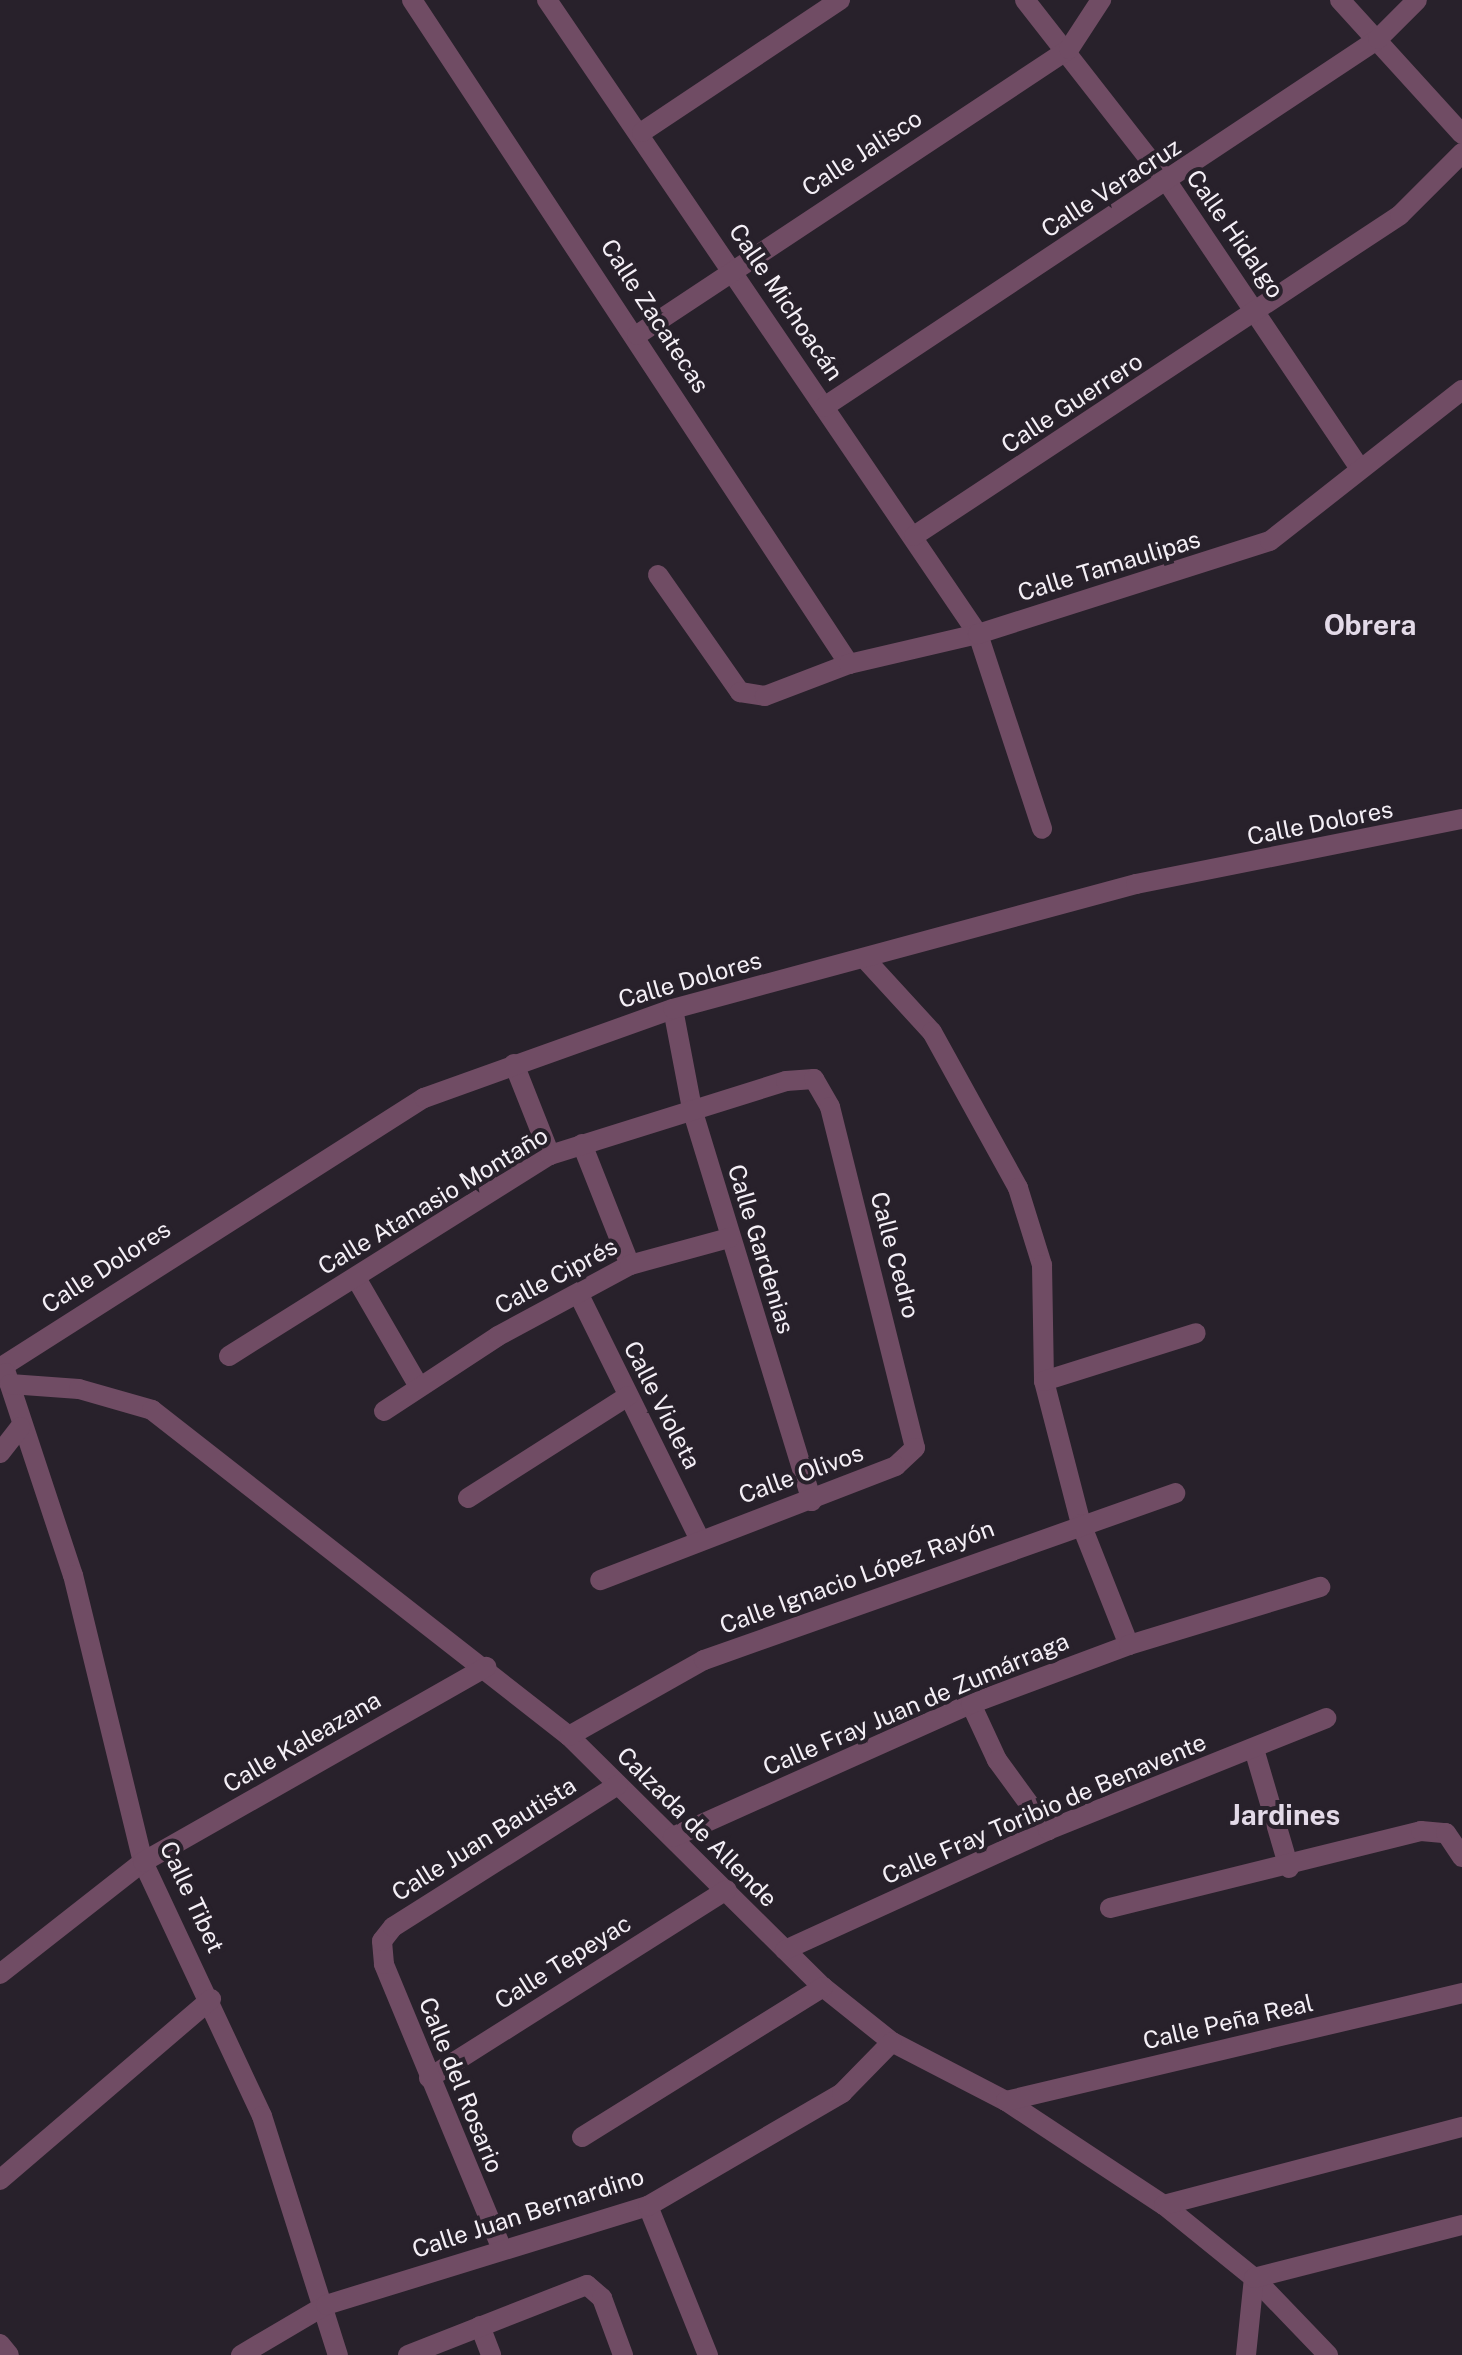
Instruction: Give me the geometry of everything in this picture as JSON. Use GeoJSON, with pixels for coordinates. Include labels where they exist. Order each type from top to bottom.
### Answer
{"type":"FeatureCollection","features":[{"type":"Feature","properties":{"kind":"street","name":"Calle Zacatecas"},"geometry":{"type":"LineString","coordinates":[[412,0],[637,335],[849,664]]}},
{"type":"Feature","properties":{"kind":"street"},"geometry":{"type":"LineString","coordinates":[[642,132],[840,0]]}},
{"type":"Feature","properties":{"kind":"street","name":"Calle Hidalgo"},"geometry":{"type":"LineString","coordinates":[[1025,0],[1069,49],[1168,183],[1360,469]]}},
{"type":"Feature","properties":{"kind":"street","name":"Calle Jalisco"},"geometry":{"type":"LineString","coordinates":[[637,335],[732,268],[1069,49],[1101,0]]}},
{"type":"Feature","properties":{"kind":"street"},"geometry":{"type":"LineString","coordinates":[[1340,0],[1462,134]]}},
{"type":"Feature","properties":{"kind":"street","name":"Calle Veracruz"},"geometry":{"type":"LineString","coordinates":[[824,407],[1168,183],[1378,39],[1417,0]]}},
{"type":"Feature","properties":{"kind":"street","name":"Calle Michoacán"},"geometry":{"type":"LineString","coordinates":[[552,2],[978,634],[1042,829]]}},
{"type":"Feature","properties":{"kind":"street","name":"Calle Guerrero"},"geometry":{"type":"LineString","coordinates":[[914,536],[1258,313],[1400,215],[1462,153]]}},
{"type":"Feature","properties":{"kind":"street","name":"Calle Tamaulipas"},"geometry":{"type":"LineString","coordinates":[[658,575],[747,697],[849,664],[978,634],[1243,553],[1294,526],[1360,469],[1462,390]]}},
{"type":"Feature","properties":{"kind":"street","name":"Calle Dolores"},"geometry":{"type":"LineString","coordinates":[[4,1370],[383,1118],[514,1064],[673,1009],[1136,884],[1462,819]]}},
{"type":"Feature","properties":{"kind":"street"},"geometry":{"type":"LineString","coordinates":[[865,959],[932,1032],[1018,1188],[1042,1265],[1044,1381],[1081,1524],[1129,1645]]}},
{"type":"Feature","properties":{"kind":"street","name":"Calle Gardenias"},"geometry":{"type":"LineString","coordinates":[[673,1009],[692,1109],[812,1501]]}},
{"type":"Feature","properties":{"kind":"street"},"geometry":{"type":"LineString","coordinates":[[514,1064],[550,1155]]}},
{"type":"Feature","properties":{"kind":"street","name":"Calle Atanasio Montaño"},"geometry":{"type":"LineString","coordinates":[[229,1356],[550,1155],[692,1109],[814,1079]]}},
{"type":"Feature","properties":{"kind":"street","name":"Calle Cedro"},"geometry":{"type":"LineString","coordinates":[[814,1079],[830,1107],[915,1448]]}},
{"type":"Feature","properties":{"kind":"street"},"geometry":{"type":"LineString","coordinates":[[582,1144],[630,1265]]}},
{"type":"Feature","properties":{"kind":"street","name":"Calle Ciprés"},"geometry":{"type":"LineString","coordinates":[[384,1411],[418,1385],[630,1265],[729,1238]]}},
{"type":"Feature","properties":{"kind":"street"},"geometry":{"type":"LineString","coordinates":[[356,1278],[418,1385]]}},
{"type":"Feature","properties":{"kind":"street","name":"Calle Violeta"},"geometry":{"type":"LineString","coordinates":[[579,1295],[699,1538]]}},
{"type":"Feature","properties":{"kind":"street"},"geometry":{"type":"LineString","coordinates":[[1044,1381],[1196,1333]]}},
{"type":"Feature","properties":{"kind":"street","name":"Calle Tibet"},"geometry":{"type":"LineString","coordinates":[[4,1370],[20,1427],[73,1575],[143,1862],[211,1999],[262,2116],[326,2305],[338,2355]]}},
{"type":"Feature","properties":{"kind":"street","name":"Calzada de Allende"},"geometry":{"type":"LineString","coordinates":[[4,1370],[152,1410],[486,1667],[569,1736],[823,1987],[892,2042],[1006,2101],[1164,2205],[1254,2278],[1328,2355]]}},
{"type":"Feature","properties":{"kind":"street"},"geometry":{"type":"LineString","coordinates":[[468,1498],[628,1396]]}},
{"type":"Feature","properties":{"kind":"street"},"geometry":{"type":"LineString","coordinates":[[0,1453],[20,1427]]}},
{"type":"Feature","properties":{"kind":"street","name":"Calle Olivos"},"geometry":{"type":"LineString","coordinates":[[600,1580],[699,1538],[812,1501],[896,1466],[915,1448]]}},
{"type":"Feature","properties":{"kind":"street","name":"Calle Ignacio López Rayón"},"geometry":{"type":"LineString","coordinates":[[569,1736],[704,1660],[1175,1493]]}},
{"type":"Feature","properties":{"kind":"street","name":"Calle Fray Juan de Zumárraga"},"geometry":{"type":"LineString","coordinates":[[673,1837],[971,1704],[1129,1645],[1320,1587]]}},
{"type":"Feature","properties":{"kind":"street","name":"Calle Kaleazana"},"geometry":{"type":"LineString","coordinates":[[143,1862],[486,1667]]}},
{"type":"Feature","properties":{"kind":"street"},"geometry":{"type":"LineString","coordinates":[[971,1704],[997,1760],[1048,1830]]}},
{"type":"Feature","properties":{"kind":"street","name":"Calle Fray Toribio de Benavente"},"geometry":{"type":"LineString","coordinates":[[785,1950],[1048,1830],[1326,1718]]}},
{"type":"Feature","properties":{"kind":"street"},"geometry":{"type":"LineString","coordinates":[[1254,1749],[1289,1868]]}},
{"type":"Feature","properties":{"kind":"street","name":"Calle Juan Bautista"},"geometry":{"type":"LineString","coordinates":[[382,1941],[393,1927],[618,1785]]}},
{"type":"Feature","properties":{"kind":"street"},"geometry":{"type":"LineString","coordinates":[[1110,1908],[1289,1868],[1421,1831],[1446,1833],[1462,1857]]}},
{"type":"Feature","properties":{"kind":"street"},"geometry":{"type":"LineString","coordinates":[[0,1974],[143,1862]]}},
{"type":"Feature","properties":{"kind":"street","name":"Calle Tepeyac"},"geometry":{"type":"LineString","coordinates":[[429,2078],[726,1890]]}},
{"type":"Feature","properties":{"kind":"street","name":"Calle del Rosario"},"geometry":{"type":"LineString","coordinates":[[382,1941],[384,1964],[501,2247]]}},
{"type":"Feature","properties":{"kind":"street"},"geometry":{"type":"LineString","coordinates":[[582,2137],[823,1987]]}},
{"type":"Feature","properties":{"kind":"street","name":"Calle Peña Real"},"geometry":{"type":"LineString","coordinates":[[1006,2101],[1462,1993]]}},
{"type":"Feature","properties":{"kind":"street"},"geometry":{"type":"LineString","coordinates":[[0,2180],[211,1999]]}},
{"type":"Feature","properties":{"kind":"street","name":"Calle Juan Bernardino"},"geometry":{"type":"LineString","coordinates":[[241,2355],[326,2305],[501,2247],[648,2206],[842,2093],[892,2042]]}},
{"type":"Feature","properties":{"kind":"street"},"geometry":{"type":"LineString","coordinates":[[1164,2205],[1462,2127]]}},
{"type":"Feature","properties":{"kind":"street"},"geometry":{"type":"LineString","coordinates":[[648,2206],[708,2355]]}},
{"type":"Feature","properties":{"kind":"street"},"geometry":{"type":"LineString","coordinates":[[1246,2355],[1254,2278],[1462,2225]]}},
{"type":"Feature","properties":{"kind":"street"},"geometry":{"type":"LineString","coordinates":[[408,2355],[587,2285],[602,2298],[623,2355]]}},
{"type":"Feature","properties":{"kind":"street"},"geometry":{"type":"LineString","coordinates":[[480,2326],[491,2355]]}},
{"type":"Feature","properties":{"kind":"street"},"geometry":{"type":"LineString","coordinates":[[0,2344],[9,2355]]}},
{"type":"Feature","properties":{"kind":"district","name":"Obrera"},"geometry":{"type":"Point","coordinates":[1370,625]}},
{"type":"Feature","properties":{"kind":"district","name":"Jardines"},"geometry":{"type":"Point","coordinates":[1285,1815]}}]}
